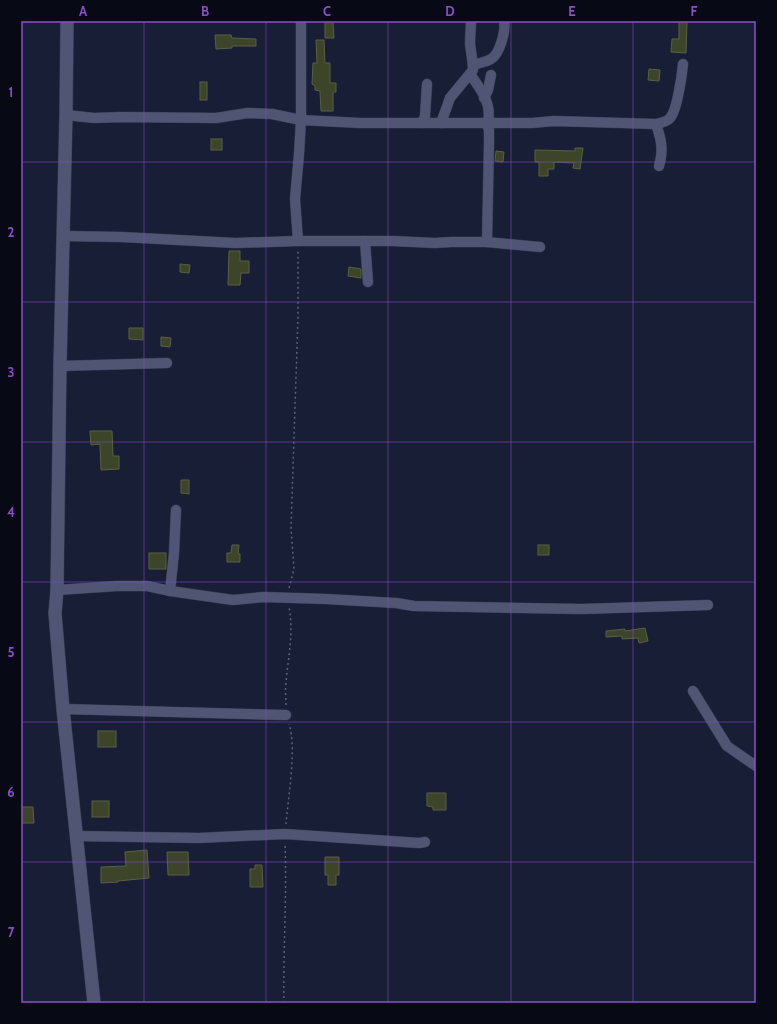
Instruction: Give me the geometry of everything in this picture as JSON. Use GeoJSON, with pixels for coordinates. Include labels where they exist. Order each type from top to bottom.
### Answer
{"type":"FeatureCollection","features":[{"type":"Feature","properties":{"kind":"street"},"geometry":{"type":"LineString","coordinates":[[67,21],[60,366],[58,590],[55,614],[63,709],[94,1003]]}},
{"type":"Feature","properties":{"kind":"street"},"geometry":{"type":"LineString","coordinates":[[298,240],[295,200],[299,154],[301,21]]}},
{"type":"Feature","properties":{"kind":"street"},"geometry":{"type":"LineString","coordinates":[[470,21],[472,31],[470,42],[472,69],[484,98],[490,108],[487,122],[489,130],[487,242]]}},
{"type":"Feature","properties":{"kind":"street"},"geometry":{"type":"LineString","coordinates":[[441,123],[450,98],[472,69],[491,59],[495,55],[505,29],[504,21]]}},
{"type":"Feature","properties":{"kind":"street"},"geometry":{"type":"LineString","coordinates":[[66,115],[94,118],[216,118],[248,113],[272,114],[300,120],[360,123],[532,123],[554,121],[656,124],[665,122],[670,118],[673,112],[681,84],[683,64]]}},
{"type":"Feature","properties":{"kind":"street"},"geometry":{"type":"LineString","coordinates":[[484,98],[488,90],[492,74]]}},
{"type":"Feature","properties":{"kind":"street"},"geometry":{"type":"LineString","coordinates":[[422,123],[425,116],[427,84]]}},
{"type":"Feature","properties":{"kind":"street"},"geometry":{"type":"LineString","coordinates":[[656,124],[661,139],[662,154],[659,166]]}},
{"type":"Feature","properties":{"kind":"street"},"geometry":{"type":"LineString","coordinates":[[63,236],[122,237],[235,243],[298,240],[435,243],[487,242],[540,247]]}},
{"type":"Feature","properties":{"kind":"street"},"geometry":{"type":"LineString","coordinates":[[365,241],[368,282]]}},
{"type":"Feature","properties":{"kind":"street"},"geometry":{"type":"LineString","coordinates":[[60,366],[167,363]]}},
{"type":"Feature","properties":{"kind":"street"},"geometry":{"type":"LineString","coordinates":[[170,591],[176,510]]}},
{"type":"Feature","properties":{"kind":"street"},"geometry":{"type":"LineString","coordinates":[[58,590],[117,586],[147,586],[170,591],[233,600],[263,597],[288,599],[326,599],[396,603],[414,606],[582,609],[708,605]]}},
{"type":"Feature","properties":{"kind":"street"},"geometry":{"type":"LineString","coordinates":[[693,691],[727,746],[756,766]]}},
{"type":"Feature","properties":{"kind":"street"},"geometry":{"type":"LineString","coordinates":[[63,709],[286,715]]}},
{"type":"Feature","properties":{"kind":"street"},"geometry":{"type":"LineString","coordinates":[[76,836],[199,838],[285,834],[419,843],[425,842]]}},
{"type":"Feature","properties":{"kind":"path"},"geometry":{"type":"LineString","coordinates":[[284,1003],[286,919],[285,834],[292,756],[292,732],[286,715],[286,683],[290,651],[291,618],[288,590],[294,569],[291,528],[298,317],[298,240]]}},
{"type":"Feature","properties":{"kind":"building"},"geometry":{"type":"Polygon","coordinates":[[[325,21],[333,21],[334,38],[325,38],[325,21]]]}},
{"type":"Feature","properties":{"kind":"building"},"geometry":{"type":"Polygon","coordinates":[[[679,21],[687,21],[686,53],[671,52],[672,39],[679,39],[679,21]]]}},
{"type":"Feature","properties":{"kind":"building"},"geometry":{"type":"Polygon","coordinates":[[[215,35],[231,35],[232,38],[256,39],[256,46],[232,46],[232,48],[216,49],[215,35]]]}},
{"type":"Feature","properties":{"kind":"building"},"geometry":{"type":"Polygon","coordinates":[[[316,40],[324,40],[325,63],[330,63],[330,83],[336,83],[336,92],[333,92],[333,111],[321,111],[320,91],[315,90],[315,86],[312,84],[313,63],[317,63],[316,40]]]}},
{"type":"Feature","properties":{"kind":"building"},"geometry":{"type":"Polygon","coordinates":[[[649,69],[660,70],[659,81],[648,80],[649,69]]]}},
{"type":"Feature","properties":{"kind":"building"},"geometry":{"type":"Polygon","coordinates":[[[200,82],[207,82],[207,100],[200,100],[200,82]]]}},
{"type":"Feature","properties":{"kind":"building"},"geometry":{"type":"Polygon","coordinates":[[[211,139],[222,139],[222,150],[211,150],[211,139]]]}},
{"type":"Feature","properties":{"kind":"building"},"geometry":{"type":"Polygon","coordinates":[[[575,148],[583,148],[580,169],[573,168],[574,163],[554,162],[554,169],[548,169],[548,176],[539,176],[539,162],[535,162],[535,150],[575,151],[575,148]]]}},
{"type":"Feature","properties":{"kind":"building"},"geometry":{"type":"Polygon","coordinates":[[[496,151],[504,152],[503,162],[495,161],[496,151]]]}},
{"type":"Feature","properties":{"kind":"building"},"geometry":{"type":"Polygon","coordinates":[[[229,251],[240,251],[240,261],[249,261],[249,273],[241,273],[240,285],[228,285],[229,251]]]}},
{"type":"Feature","properties":{"kind":"building"},"geometry":{"type":"Polygon","coordinates":[[[180,264],[190,265],[189,273],[180,272],[180,264]]]}},
{"type":"Feature","properties":{"kind":"building"},"geometry":{"type":"Polygon","coordinates":[[[349,267],[361,269],[361,278],[348,276],[349,267]]]}},
{"type":"Feature","properties":{"kind":"building"},"geometry":{"type":"Polygon","coordinates":[[[129,328],[143,328],[143,340],[129,339],[129,328]]]}},
{"type":"Feature","properties":{"kind":"building"},"geometry":{"type":"Polygon","coordinates":[[[161,337],[171,338],[170,347],[161,346],[161,337]]]}},
{"type":"Feature","properties":{"kind":"building"},"geometry":{"type":"Polygon","coordinates":[[[90,431],[112,431],[113,456],[119,456],[119,469],[101,470],[100,444],[91,445],[90,431]]]}},
{"type":"Feature","properties":{"kind":"building"},"geometry":{"type":"Polygon","coordinates":[[[181,480],[189,480],[189,494],[181,493],[181,480]]]}},
{"type":"Feature","properties":{"kind":"building"},"geometry":{"type":"Polygon","coordinates":[[[232,545],[239,545],[238,554],[240,554],[240,562],[227,562],[227,553],[231,553],[232,545]]]}},
{"type":"Feature","properties":{"kind":"building"},"geometry":{"type":"Polygon","coordinates":[[[538,545],[549,545],[549,555],[538,555],[538,545]]]}},
{"type":"Feature","properties":{"kind":"building"},"geometry":{"type":"Polygon","coordinates":[[[149,553],[166,553],[166,569],[149,569],[149,553]]]}},
{"type":"Feature","properties":{"kind":"building"},"geometry":{"type":"Polygon","coordinates":[[[645,628],[648,641],[639,643],[638,638],[622,639],[622,636],[606,637],[606,631],[625,629],[625,631],[645,628]]]}},
{"type":"Feature","properties":{"kind":"building"},"geometry":{"type":"Polygon","coordinates":[[[98,731],[116,731],[116,747],[98,747],[98,731]]]}},
{"type":"Feature","properties":{"kind":"building"},"geometry":{"type":"Polygon","coordinates":[[[427,793],[446,793],[446,810],[433,810],[433,807],[427,806],[427,793]]]}},
{"type":"Feature","properties":{"kind":"building"},"geometry":{"type":"Polygon","coordinates":[[[92,801],[109,801],[109,817],[92,817],[92,801]]]}},
{"type":"Feature","properties":{"kind":"building"},"geometry":{"type":"Polygon","coordinates":[[[21,807],[33,807],[34,823],[21,823],[21,807]]]}},
{"type":"Feature","properties":{"kind":"building"},"geometry":{"type":"Polygon","coordinates":[[[147,850],[149,878],[101,883],[101,867],[126,866],[125,852],[147,850]]]}},
{"type":"Feature","properties":{"kind":"building"},"geometry":{"type":"Polygon","coordinates":[[[167,852],[188,852],[189,875],[168,875],[167,852]]]}},
{"type":"Feature","properties":{"kind":"building"},"geometry":{"type":"Polygon","coordinates":[[[325,857],[339,857],[339,875],[336,875],[336,885],[328,885],[328,875],[325,875],[325,857]]]}},
{"type":"Feature","properties":{"kind":"building"},"geometry":{"type":"Polygon","coordinates":[[[255,865],[262,865],[263,887],[250,887],[250,869],[255,869],[255,865]]]}}]}
